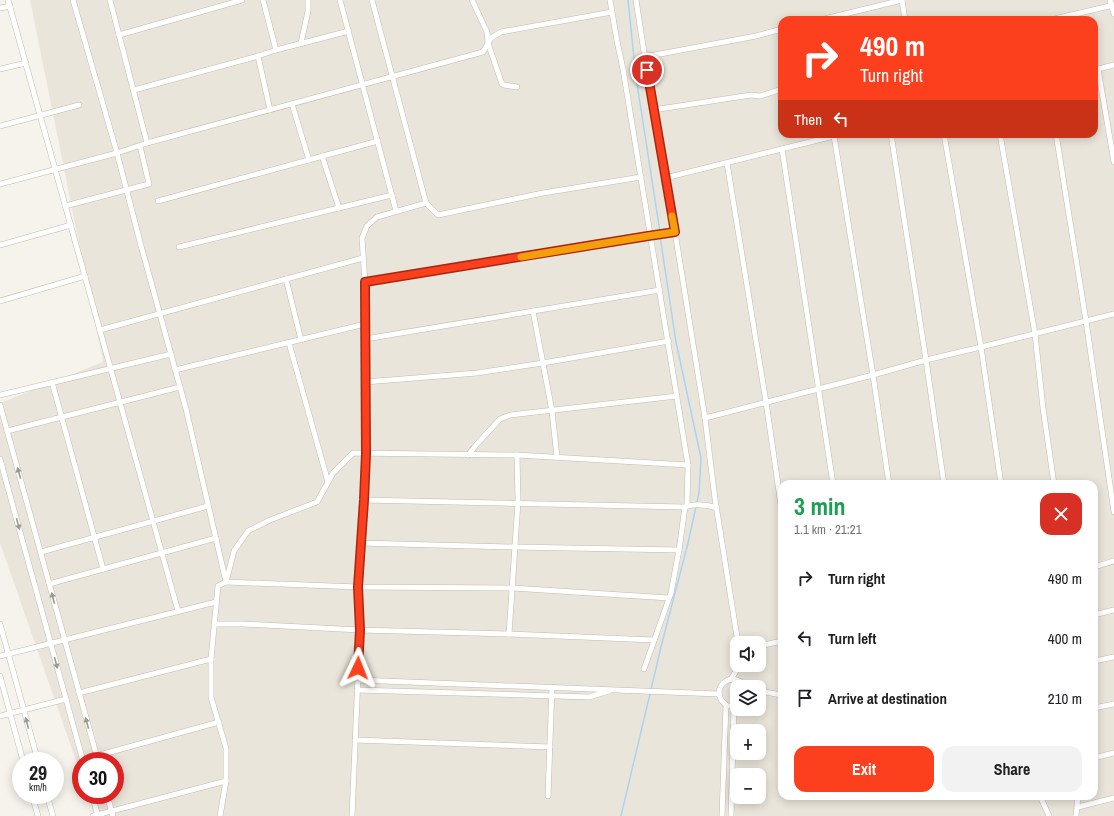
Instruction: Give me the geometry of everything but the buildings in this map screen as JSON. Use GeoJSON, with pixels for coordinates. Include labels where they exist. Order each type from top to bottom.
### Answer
{"type":"FeatureCollection","features":[{"type":"Feature","properties":{"kind":"street"},"geometry":{"type":"LineString","coordinates":[[8,0],[178,611]]}},
{"type":"Feature","properties":{"kind":"street"},"geometry":{"type":"LineString","coordinates":[[73,0],[117,153],[180,387],[226,582]]}},
{"type":"Feature","properties":{"kind":"street"},"geometry":{"type":"LineString","coordinates":[[110,0],[147,143]]}},
{"type":"Feature","properties":{"kind":"street"},"geometry":{"type":"LineString","coordinates":[[119,35],[242,0]]}},
{"type":"Feature","properties":{"kind":"street"},"geometry":{"type":"LineString","coordinates":[[263,0],[276,50]]}},
{"type":"Feature","properties":{"kind":"street"},"geometry":{"type":"LineString","coordinates":[[301,43],[308,11],[308,0]]}},
{"type":"Feature","properties":{"kind":"street"},"geometry":{"type":"LineString","coordinates":[[340,0],[396,211]]}},
{"type":"Feature","properties":{"kind":"street"},"geometry":{"type":"LineString","coordinates":[[372,0],[426,203],[438,215],[543,192],[641,177]]}},
{"type":"Feature","properties":{"kind":"street"},"geometry":{"type":"LineString","coordinates":[[472,0],[487,32],[488,43],[502,84],[517,86]]}},
{"type":"Feature","properties":{"kind":"street"},"geometry":{"type":"LineString","coordinates":[[610,0],[624,69],[652,235],[688,465],[688,506],[669,598],[644,669]]}},
{"type":"Feature","properties":{"kind":"street"},"geometry":{"type":"LineString","coordinates":[[636,0],[644,57],[666,178],[705,418],[737,636]]}},
{"type":"Feature","properties":{"kind":"street"},"geometry":{"type":"LineString","coordinates":[[836,16],[902,0],[904,16]]}},
{"type":"Feature","properties":{"kind":"street"},"geometry":{"type":"LineString","coordinates":[[1066,16],[1112,4],[1114,14]]}},
{"type":"Feature","properties":{"kind":"street"},"geometry":{"type":"LineString","coordinates":[[0,8],[10,6]]}},
{"type":"Feature","properties":{"kind":"street"},"geometry":{"type":"LineString","coordinates":[[0,184],[483,52],[491,38],[501,32],[612,12]]}},
{"type":"Feature","properties":{"kind":"street"},"geometry":{"type":"LineString","coordinates":[[644,57],[756,36],[778,30]]}},
{"type":"Feature","properties":{"kind":"street"},"geometry":{"type":"LineString","coordinates":[[134,90],[349,31]]}},
{"type":"Feature","properties":{"kind":"street"},"geometry":{"type":"LineString","coordinates":[[258,56],[270,110]]}},
{"type":"Feature","properties":{"kind":"street"},"geometry":{"type":"LineString","coordinates":[[0,69],[26,63]]}},
{"type":"Feature","properties":{"kind":"street"},"geometry":{"type":"LineString","coordinates":[[1098,69],[1114,65]]}},
{"type":"Feature","properties":{"kind":"street"},"geometry":{"type":"LineString","coordinates":[[1098,79],[1114,162]]}},
{"type":"Feature","properties":{"kind":"street"},"geometry":{"type":"LineString","coordinates":[[653,110],[751,94],[760,96],[778,90]]}},
{"type":"Feature","properties":{"kind":"street"},"geometry":{"type":"LineString","coordinates":[[292,104],[309,160]]}},
{"type":"Feature","properties":{"kind":"street"},"geometry":{"type":"LineString","coordinates":[[0,126],[78,105]]}},
{"type":"Feature","properties":{"kind":"street"},"geometry":{"type":"LineString","coordinates":[[666,178],[826,138]]}},
{"type":"Feature","properties":{"kind":"street"},"geometry":{"type":"LineString","coordinates":[[834,138],[888,480]]}},
{"type":"Feature","properties":{"kind":"street"},"geometry":{"type":"LineString","coordinates":[[892,138],[943,480]]}},
{"type":"Feature","properties":{"kind":"street"},"geometry":{"type":"LineString","coordinates":[[945,138],[981,347],[1000,480]]}},
{"type":"Feature","properties":{"kind":"street"},"geometry":{"type":"LineString","coordinates":[[1001,138],[1035,334],[1043,408],[1053,480]]}},
{"type":"Feature","properties":{"kind":"street"},"geometry":{"type":"LineString","coordinates":[[1057,138],[1086,321],[1114,512]]}},
{"type":"Feature","properties":{"kind":"street"},"geometry":{"type":"LineString","coordinates":[[158,201],[378,141]]}},
{"type":"Feature","properties":{"kind":"street"},"geometry":{"type":"LineString","coordinates":[[65,206],[149,184],[140,146]]}},
{"type":"Feature","properties":{"kind":"street"},"geometry":{"type":"LineString","coordinates":[[782,149],[820,388],[832,480]]}},
{"type":"Feature","properties":{"kind":"street"},"geometry":{"type":"LineString","coordinates":[[322,156],[339,208]]}},
{"type":"Feature","properties":{"kind":"street"},"geometry":{"type":"LineString","coordinates":[[727,163],[778,484]]}},
{"type":"Feature","properties":{"kind":"street"},"geometry":{"type":"LineString","coordinates":[[179,247],[392,195]]}},
{"type":"Feature","properties":{"kind":"street"},"geometry":{"type":"LineString","coordinates":[[352,816],[354,740],[360,630],[358,587],[366,454],[365,282],[362,238],[367,226],[377,217],[426,203]]}},
{"type":"Feature","properties":{"kind":"street"},"geometry":{"type":"LineString","coordinates":[[0,245],[71,225]]}},
{"type":"Feature","properties":{"kind":"street"},"geometry":{"type":"LineString","coordinates":[[365,282],[675,232]]}},
{"type":"Feature","properties":{"kind":"street"},"geometry":{"type":"LineString","coordinates":[[100,330],[363,258]]}},
{"type":"Feature","properties":{"kind":"street"},"geometry":{"type":"LineString","coordinates":[[0,301],[85,276]]}},
{"type":"Feature","properties":{"kind":"street"},"geometry":{"type":"LineString","coordinates":[[286,280],[301,340]]}},
{"type":"Feature","properties":{"kind":"street"},"geometry":{"type":"LineString","coordinates":[[365,339],[660,290]]}},
{"type":"Feature","properties":{"kind":"street"},"geometry":{"type":"LineString","coordinates":[[532,311],[552,411],[557,457]]}},
{"type":"Feature","properties":{"kind":"street"},"geometry":{"type":"LineString","coordinates":[[705,418],[926,360],[1114,314]]}},
{"type":"Feature","properties":{"kind":"street"},"geometry":{"type":"LineString","coordinates":[[175,370],[365,324]]}},
{"type":"Feature","properties":{"kind":"street"},"geometry":{"type":"LineString","coordinates":[[365,382],[477,374],[543,364],[669,341]]}},
{"type":"Feature","properties":{"kind":"street"},"geometry":{"type":"LineString","coordinates":[[289,343],[328,482]]}},
{"type":"Feature","properties":{"kind":"street"},"geometry":{"type":"LineString","coordinates":[[0,395],[171,354]]}},
{"type":"Feature","properties":{"kind":"street"},"geometry":{"type":"LineString","coordinates":[[52,382],[103,569]]}},
{"type":"Feature","properties":{"kind":"street"},"geometry":{"type":"LineString","coordinates":[[7,431],[180,387]]}},
{"type":"Feature","properties":{"kind":"street"},"geometry":{"type":"LineString","coordinates":[[468,455],[500,419],[510,415],[677,396]]}},
{"type":"Feature","properties":{"kind":"street"},"geometry":{"type":"LineString","coordinates":[[0,405],[95,752]]}},
{"type":"Feature","properties":{"kind":"street"},"geometry":{"type":"LineString","coordinates":[[226,582],[234,551],[248,531],[270,520],[317,502],[333,473],[353,453],[557,457],[688,465]]}},
{"type":"Feature","properties":{"kind":"street"},"geometry":{"type":"LineString","coordinates":[[509,634],[518,502],[517,456]]}},
{"type":"Feature","properties":{"kind":"street"},"geometry":{"type":"LineString","coordinates":[[0,459],[81,752]]}},
{"type":"Feature","properties":{"kind":"street"},"geometry":{"type":"LineString","coordinates":[[364,500],[688,506],[707,505],[717,508]]}},
{"type":"Feature","properties":{"kind":"street"},"geometry":{"type":"LineString","coordinates":[[41,552],[208,506]]}},
{"type":"Feature","properties":{"kind":"street"},"geometry":{"type":"LineString","coordinates":[[49,584],[216,538]]}},
{"type":"Feature","properties":{"kind":"street"},"geometry":{"type":"LineString","coordinates":[[360,543],[679,550]]}},
{"type":"Feature","properties":{"kind":"street"},"geometry":{"type":"LineString","coordinates":[[1098,566],[1114,561]]}},
{"type":"Feature","properties":{"kind":"street"},"geometry":{"type":"LineString","coordinates":[[220,816],[226,781],[226,748],[211,697],[211,659],[218,586],[226,582],[358,587],[512,588],[669,598]]}},
{"type":"Feature","properties":{"kind":"street"},"geometry":{"type":"LineString","coordinates":[[0,656],[216,602]]}},
{"type":"Feature","properties":{"kind":"street"},"geometry":{"type":"LineString","coordinates":[[1098,614],[1114,610]]}},
{"type":"Feature","properties":{"kind":"street"},"geometry":{"type":"LineString","coordinates":[[0,624],[36,752]]}},
{"type":"Feature","properties":{"kind":"street"},"geometry":{"type":"LineString","coordinates":[[214,624],[654,640]]}},
{"type":"Feature","properties":{"kind":"street"},"geometry":{"type":"LineString","coordinates":[[766,644],[778,642]]}},
{"type":"Feature","properties":{"kind":"street"},"geometry":{"type":"LineString","coordinates":[[1098,660],[1114,657]]}},
{"type":"Feature","properties":{"kind":"street"},"geometry":{"type":"LineString","coordinates":[[79,693],[211,659]]}},
{"type":"Feature","properties":{"kind":"street"},"geometry":{"type":"LineString","coordinates":[[730,707],[722,702],[719,694],[723,683],[731,679],[735,672]]}},
{"type":"Feature","properties":{"kind":"street"},"geometry":{"type":"LineString","coordinates":[[0,676],[21,752]]}},
{"type":"Feature","properties":{"kind":"street"},"geometry":{"type":"LineString","coordinates":[[731,679],[738,680]]}},
{"type":"Feature","properties":{"kind":"street"},"geometry":{"type":"LineString","coordinates":[[358,680],[719,694]]}},
{"type":"Feature","properties":{"kind":"street"},"geometry":{"type":"LineString","coordinates":[[548,796],[552,687]]}},
{"type":"Feature","properties":{"kind":"street"},"geometry":{"type":"LineString","coordinates":[[357,690],[588,697],[613,690]]}},
{"type":"Feature","properties":{"kind":"street"},"geometry":{"type":"LineString","coordinates":[[766,692],[778,694]]}},
{"type":"Feature","properties":{"kind":"street"},"geometry":{"type":"LineString","coordinates":[[0,716],[66,699]]}},
{"type":"Feature","properties":{"kind":"street"},"geometry":{"type":"LineString","coordinates":[[1098,707],[1114,704]]}},
{"type":"Feature","properties":{"kind":"street"},"geometry":{"type":"LineString","coordinates":[[722,816],[726,705]]}},
{"type":"Feature","properties":{"kind":"street"},"geometry":{"type":"LineString","coordinates":[[731,816],[736,716]]}},
{"type":"Feature","properties":{"kind":"street"},"geometry":{"type":"LineString","coordinates":[[117,752],[219,722]]}},
{"type":"Feature","properties":{"kind":"street"},"geometry":{"type":"LineString","coordinates":[[354,740],[550,747]]}},
{"type":"Feature","properties":{"kind":"street"},"geometry":{"type":"LineString","coordinates":[[1098,757],[1114,753]]}},
{"type":"Feature","properties":{"kind":"street"},"geometry":{"type":"LineString","coordinates":[[94,804],[96,816],[112,814],[226,781]]}},
{"type":"Feature","properties":{"kind":"street"},"geometry":{"type":"LineString","coordinates":[[1078,807],[1114,798]]}},
{"type":"Feature","properties":{"kind":"street"},"geometry":{"type":"LineString","coordinates":[[1042,800],[1049,816]]}},
{"type":"Feature","properties":{"kind":"street"},"geometry":{"type":"LineString","coordinates":[[1076,816],[1078,800]]}},
{"type":"Feature","properties":{"kind":"street"},"geometry":{"type":"LineString","coordinates":[[35,804],[38,816]]}},
{"type":"Feature","properties":{"kind":"street"},"geometry":{"type":"LineString","coordinates":[[50,804],[53,816]]}},
{"type":"Feature","properties":{"kind":"street"},"geometry":{"type":"LineString","coordinates":[[109,804],[112,814]]}},
{"type":"Feature","properties":{"kind":"shaded area"},"geometry":{"type":"Polygon","coordinates":[[[30,0],[1114,0],[1114,816],[95,816],[91,804],[124,804],[124,752],[73,752],[0,543],[0,403],[103,362],[30,0]]]}},
{"type":"Feature","properties":{"kind":"waterway"},"geometry":{"type":"LineString","coordinates":[[628,0],[636,77],[660,232]]}},
{"type":"Feature","properties":{"kind":"waterway"},"geometry":{"type":"LineString","coordinates":[[621,816],[699,493],[701,458],[676,342],[660,236]]}},
{"type":"Feature","properties":{"kind":"slow traffic"},"geometry":{"type":"LineString","coordinates":[[521,257],[675,232],[672,216]]}},
{"type":"Feature","properties":{"kind":"route"},"geometry":{"type":"LineString","coordinates":[[358,668],[360,630],[358,587],[366,454],[365,282],[675,232],[647,70]]}}]}
